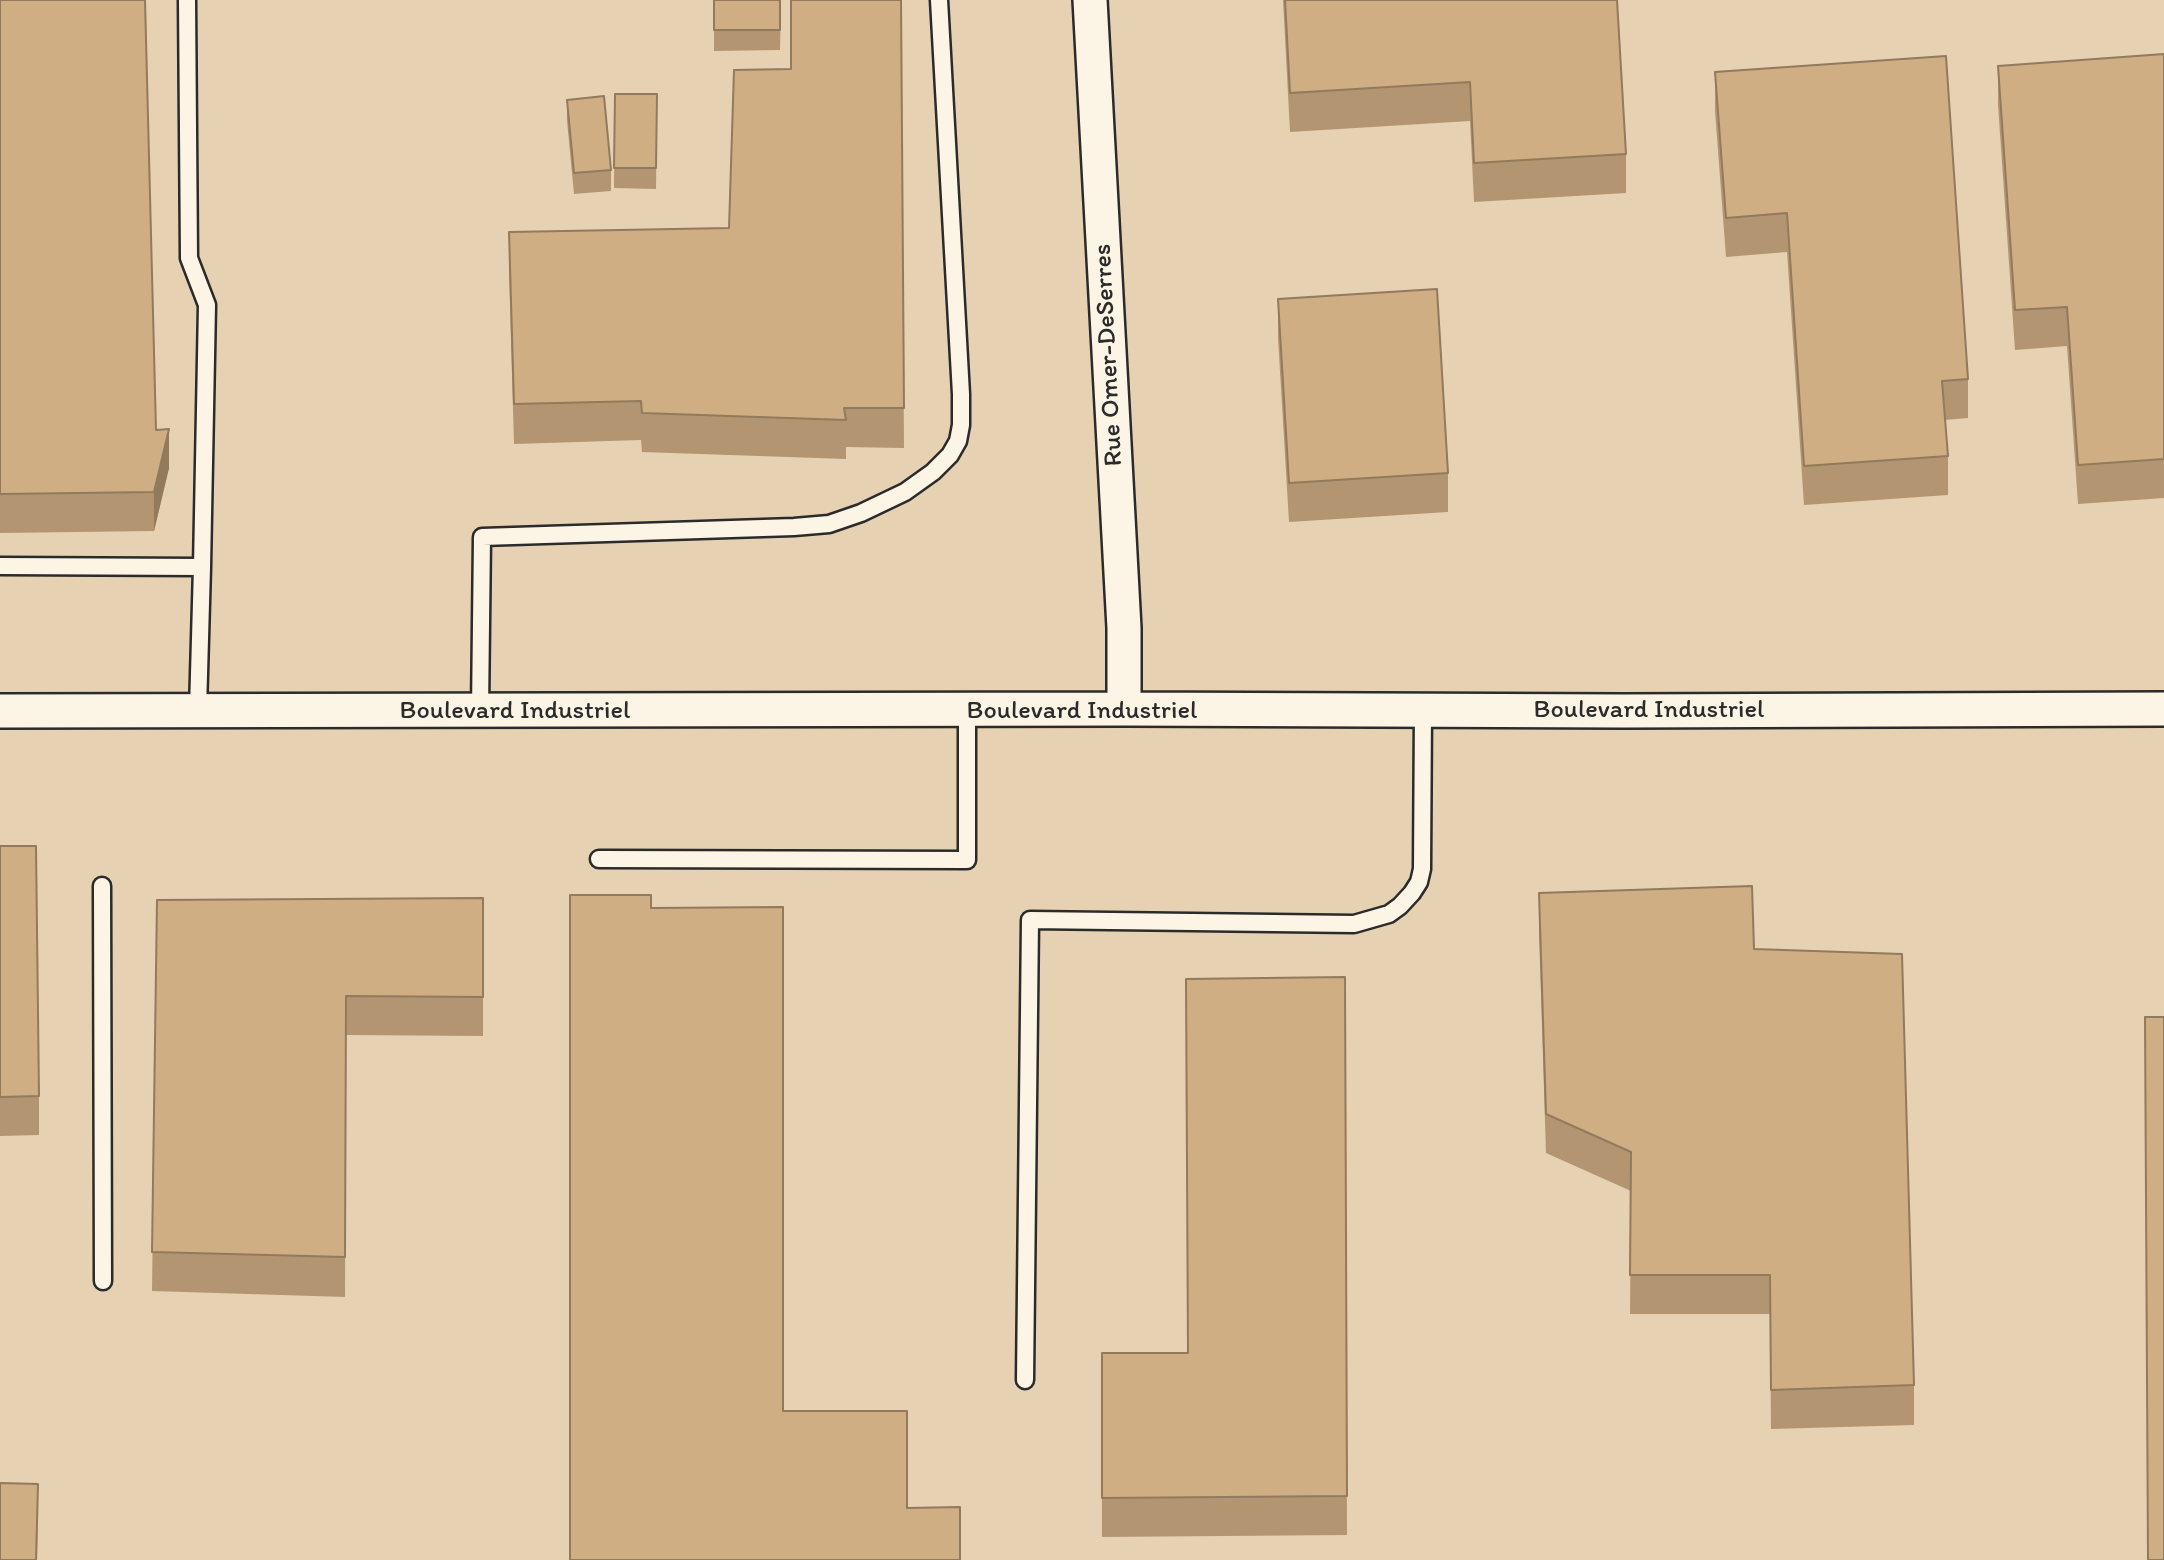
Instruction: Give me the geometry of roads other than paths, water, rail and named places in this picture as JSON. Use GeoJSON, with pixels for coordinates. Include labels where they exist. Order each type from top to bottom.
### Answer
{"type":"FeatureCollection","features":[{"type":"Feature","properties":{"kind":"street","name":"Rue Omer-DeSerres"},"geometry":{"type":"LineString","coordinates":[[1090,0],[1124,628],[1124,709]]}},
{"type":"Feature","properties":{"kind":"street","name":"Boulevard Industriel"},"geometry":{"type":"LineString","coordinates":[[0,711],[2164,709]]}},
{"type":"Feature","properties":{"kind":"lane"},"geometry":{"type":"LineString","coordinates":[[187,0],[189,258],[207,306],[198,710]]}},
{"type":"Feature","properties":{"kind":"lane"},"geometry":{"type":"LineString","coordinates":[[480,711],[482,537],[829,524],[861,513],[905,492],[933,472],[950,455],[958,441],[961,394],[939,0]]}},
{"type":"Feature","properties":{"kind":"lane"},"geometry":{"type":"LineString","coordinates":[[0,566],[202,567]]}},
{"type":"Feature","properties":{"kind":"lane"},"geometry":{"type":"LineString","coordinates":[[599,859],[967,860],[967,710]]}},
{"type":"Feature","properties":{"kind":"lane"},"geometry":{"type":"LineString","coordinates":[[1025,1380],[1030,920],[1354,924],[1389,914],[1401,906],[1412,893],[1419,882],[1422,869],[1423,710]]}},
{"type":"Feature","properties":{"kind":"lane"},"geometry":{"type":"LineString","coordinates":[[102,886],[103,1280]]}}]}
